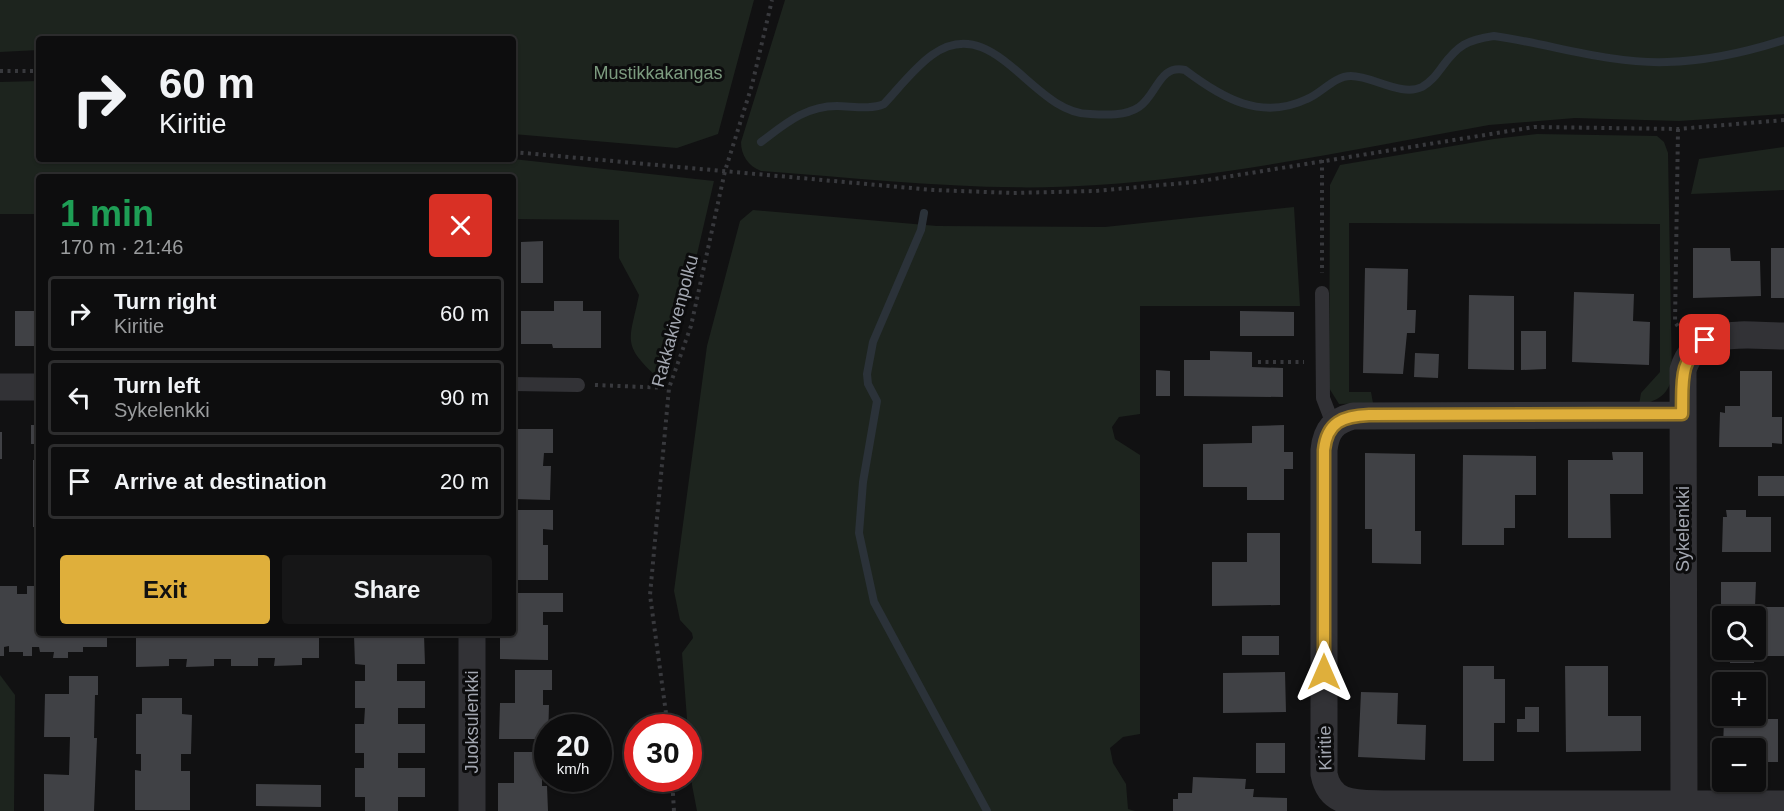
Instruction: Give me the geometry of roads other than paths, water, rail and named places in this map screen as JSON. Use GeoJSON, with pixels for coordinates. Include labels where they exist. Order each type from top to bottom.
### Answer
{"type":"FeatureCollection","features":[{"type":"Feature","properties":{"kind":"street","name":"Sykelenkki"},"geometry":{"type":"LineString","coordinates":[[1684,806],[1683,370],[1686,358],[1705,340],[1720,336],[1784,336]]}},
{"type":"Feature","properties":{"kind":"street"},"geometry":{"type":"LineString","coordinates":[[0,387],[36,387]]}},
{"type":"Feature","properties":{"kind":"street"},"geometry":{"type":"LineString","coordinates":[[1333,424],[1342,418],[1364,415],[1682,414]]}},
{"type":"Feature","properties":{"kind":"street","name":"Kiritie"},"geometry":{"type":"LineString","coordinates":[[1333,424],[1325,436],[1324,450],[1324,774],[1326,787],[1336,797],[1348,803],[1384,808],[1784,804]]}},
{"type":"Feature","properties":{"kind":"street","name":"Juoksulenkki"},"geometry":{"type":"LineString","coordinates":[[472,636],[472,811]]}},
{"type":"Feature","properties":{"kind":"lane"},"geometry":{"type":"LineString","coordinates":[[1322,292],[1323,398],[1333,424]]}},
{"type":"Feature","properties":{"kind":"lane"},"geometry":{"type":"LineString","coordinates":[[516,384],[578,385]]}},
{"type":"Feature","properties":{"kind":"waterway"},"geometry":{"type":"LineString","coordinates":[[761,142],[796,117],[815,109],[837,106],[873,107],[884,104],[925,60],[954,45],[975,45],[994,54],[1069,110],[1109,115],[1128,112],[1139,107],[1164,76],[1176,69],[1185,70],[1213,89],[1243,103],[1274,108],[1307,99],[1339,79],[1351,76],[1405,90],[1422,87],[1458,49],[1477,39],[1494,36],[1602,57],[1645,62],[1711,58],[1784,40]]}},
{"type":"Feature","properties":{"kind":"waterway"},"geometry":{"type":"LineString","coordinates":[[924,213],[921,230],[873,342],[867,374],[868,384],[877,401],[863,482],[859,533],[874,602],[987,811]]}},
{"type":"Feature","properties":{"kind":"park label","name":"Mustikkakangas"},"geometry":{"type":"Point","coordinates":[658,73]}}]}
